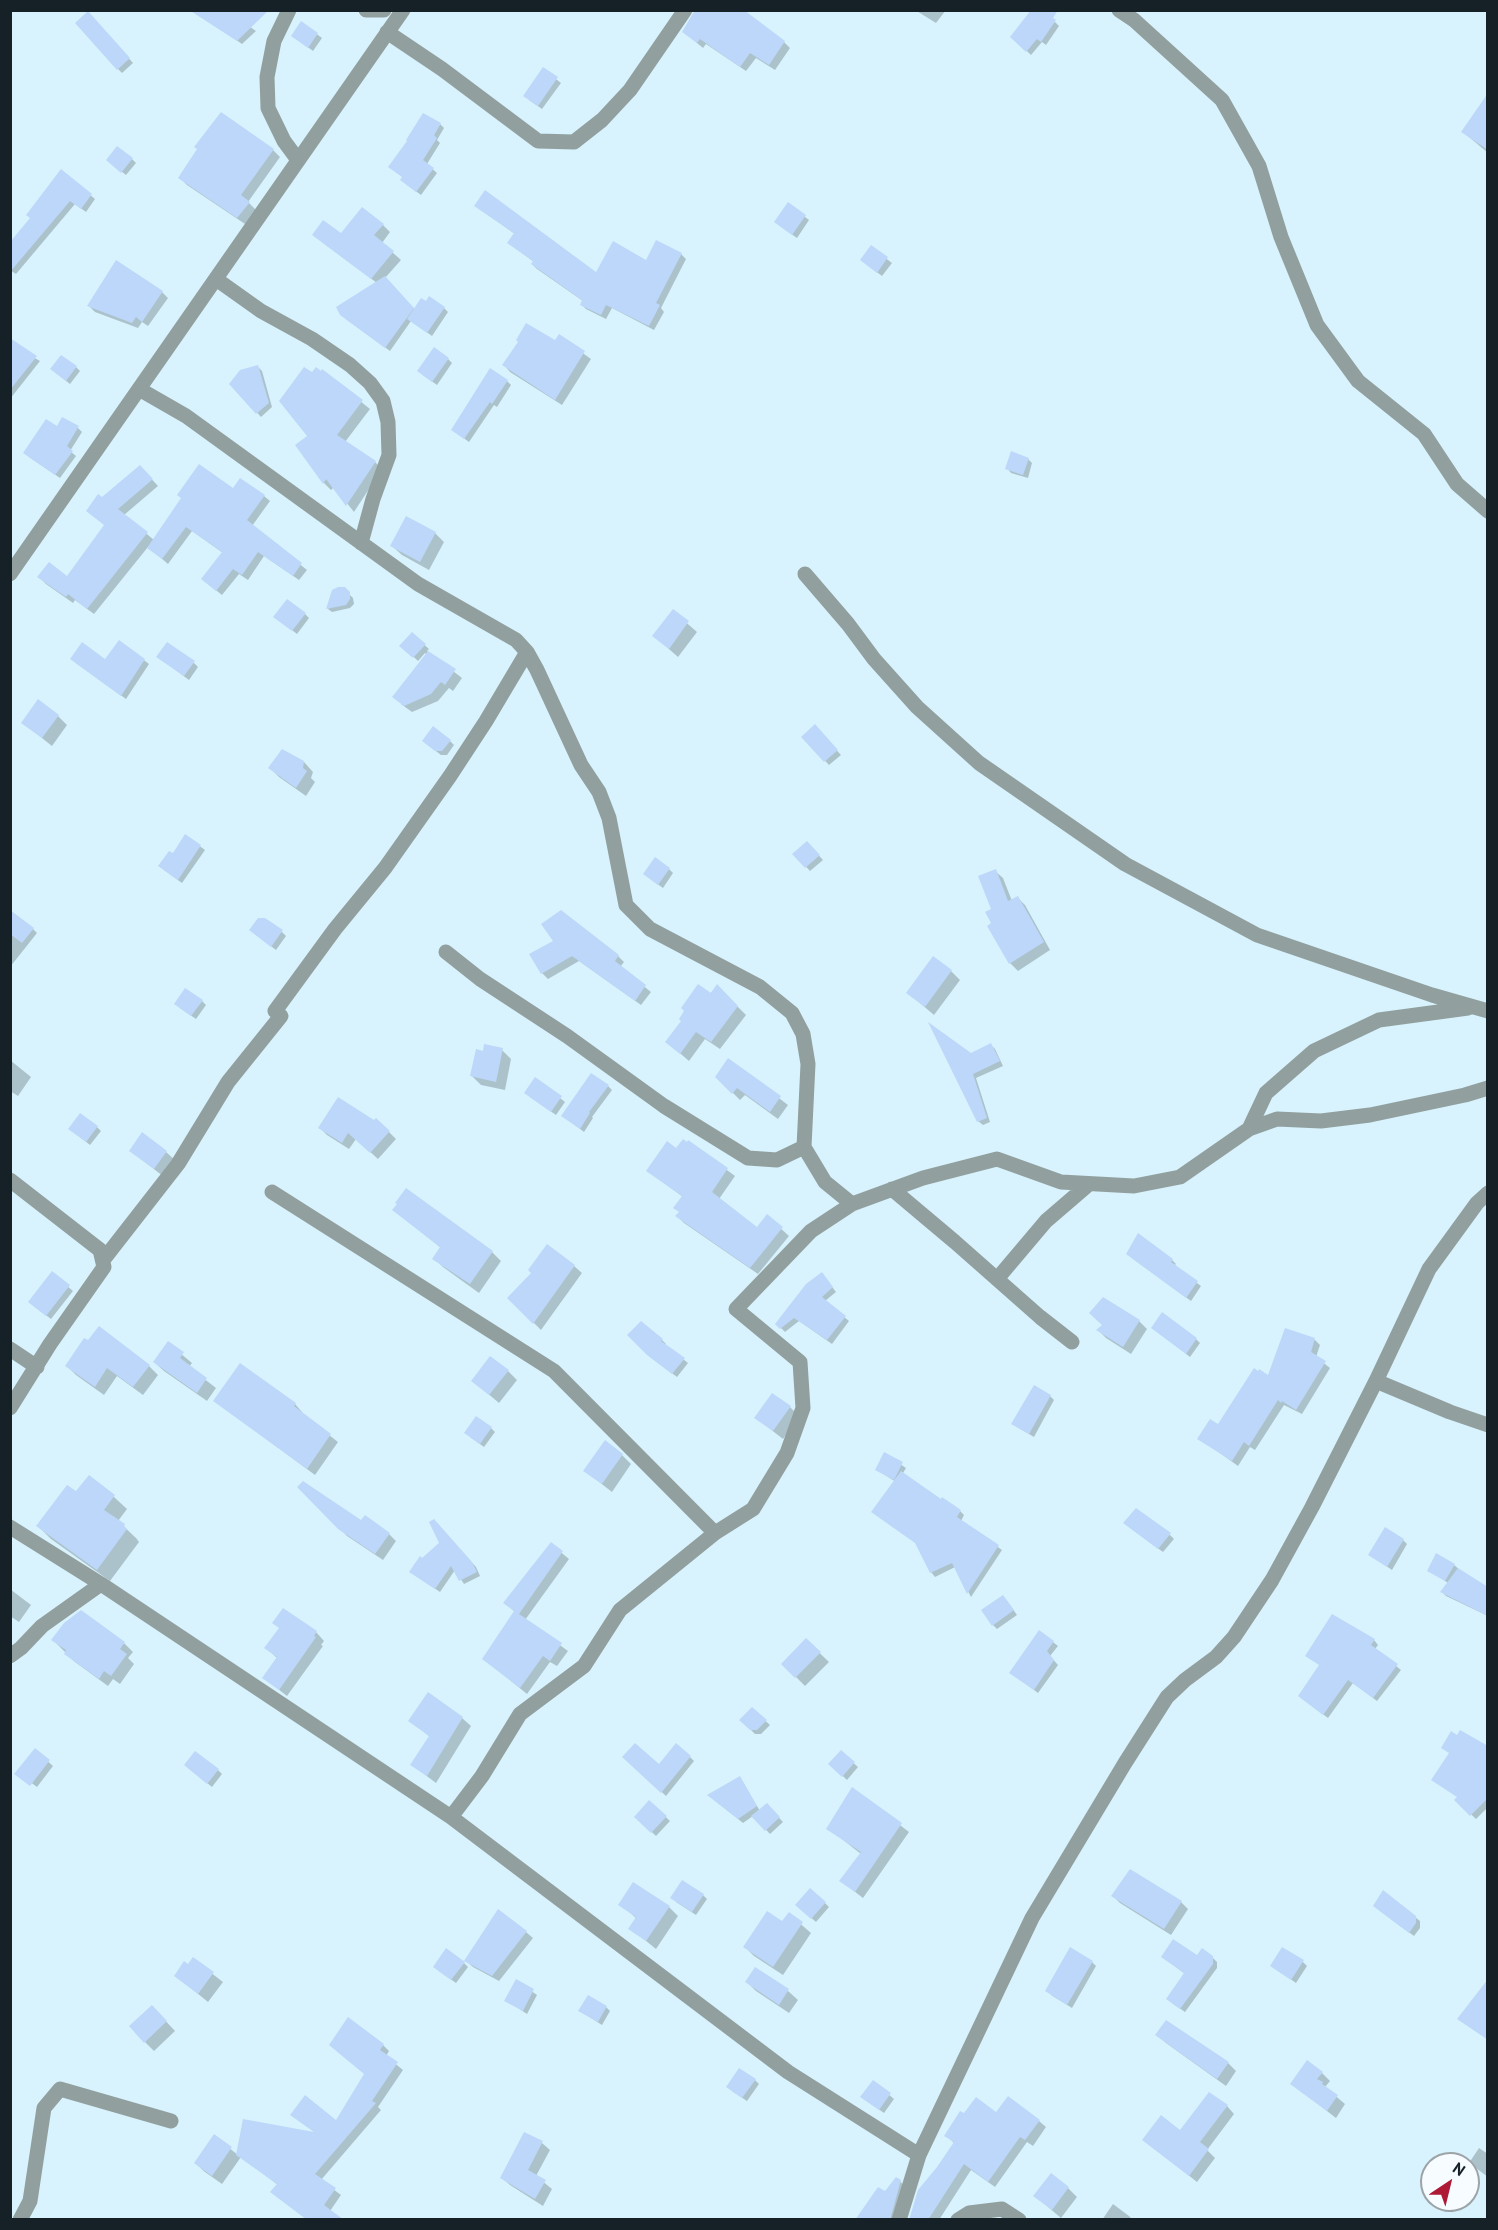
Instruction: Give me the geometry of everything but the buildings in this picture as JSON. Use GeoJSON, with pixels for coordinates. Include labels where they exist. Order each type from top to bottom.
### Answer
{"type":"FeatureCollection","features":[{"type":"Feature","properties":{"kind":"street"},"geometry":{"type":"LineString","coordinates":[[289,10],[274,41],[267,77],[268,108],[298,160]]}},
{"type":"Feature","properties":{"kind":"street"},"geometry":{"type":"LineString","coordinates":[[366,10],[384,10]]}},
{"type":"Feature","properties":{"kind":"street"},"geometry":{"type":"LineString","coordinates":[[10,574],[403,10]]}},
{"type":"Feature","properties":{"kind":"street"},"geometry":{"type":"LineString","coordinates":[[387,32],[442,69],[538,141],[574,142],[602,120],[630,90],[685,10]]}},
{"type":"Feature","properties":{"kind":"street"},"geometry":{"type":"LineString","coordinates":[[1119,10],[1134,20],[1222,100],[1258,166],[1281,237],[1317,325],[1358,381],[1424,434],[1456,484],[1488,511]]}},
{"type":"Feature","properties":{"kind":"street"},"geometry":{"type":"LineString","coordinates":[[216,279],[261,312],[312,339],[350,365],[370,383],[382,401],[388,422],[389,455],[373,499],[361,543]]}},
{"type":"Feature","properties":{"kind":"street"},"geometry":{"type":"LineString","coordinates":[[139,389],[186,416],[417,584],[516,640],[527,652],[581,765],[599,792],[609,818],[626,905],[650,929],[760,987],[792,1013],[803,1034],[808,1064],[804,1147],[825,1182],[852,1204]]}},
{"type":"Feature","properties":{"kind":"street"},"geometry":{"type":"LineString","coordinates":[[805,574],[848,624],[874,659],[917,707],[979,763],[1125,864],[1257,935],[1432,995],[1481,1009]]}},
{"type":"Feature","properties":{"kind":"street"},"geometry":{"type":"LineString","coordinates":[[104,1259],[178,1164],[228,1082],[335,929],[385,868],[486,721],[527,652]]}},
{"type":"Feature","properties":{"kind":"street"},"geometry":{"type":"LineString","coordinates":[[446,952],[480,979],[567,1036],[664,1106],[748,1158],[777,1160],[804,1147]]}},
{"type":"Feature","properties":{"kind":"street"},"geometry":{"type":"LineString","coordinates":[[1249,1129],[1266,1093],[1314,1051],[1379,1020],[1481,1009]]}},
{"type":"Feature","properties":{"kind":"street"},"geometry":{"type":"LineString","coordinates":[[451,1817],[482,1776],[520,1714],[584,1666],[620,1610],[716,1533],[753,1509],[787,1454],[802,1408],[800,1362],[736,1309],[811,1231],[852,1204],[923,1178],[998,1159],[1061,1182],[1134,1186],[1180,1177],[1249,1129],[1277,1119],[1321,1121],[1370,1115],[1488,1088]]}},
{"type":"Feature","properties":{"kind":"street"},"geometry":{"type":"LineString","coordinates":[[10,1180],[94,1244],[104,1259],[104,1267],[50,1344],[10,1408]]}},
{"type":"Feature","properties":{"kind":"street"},"geometry":{"type":"LineString","coordinates":[[997,1279],[1046,1221],[1089,1184]]}},
{"type":"Feature","properties":{"kind":"street"},"geometry":{"type":"LineString","coordinates":[[892,1190],[1072,1342]]}},
{"type":"Feature","properties":{"kind":"street"},"geometry":{"type":"LineString","coordinates":[[272,1192],[554,1371],[716,1533]]}},
{"type":"Feature","properties":{"kind":"street"},"geometry":{"type":"LineString","coordinates":[[899,2220],[919,2156],[1032,1918],[1161,1705],[1185,1680],[1216,1657],[1234,1637],[1272,1580],[1376,1381],[1429,1269],[1477,1203],[1488,1193]]}},
{"type":"Feature","properties":{"kind":"street"},"geometry":{"type":"LineString","coordinates":[[10,1349],[37,1367]]}},
{"type":"Feature","properties":{"kind":"street"},"geometry":{"type":"LineString","coordinates":[[1376,1381],[1488,1425]]}},
{"type":"Feature","properties":{"kind":"street"},"geometry":{"type":"LineString","coordinates":[[10,1527],[100,1584],[451,1817],[788,2072],[919,2156]]}},
{"type":"Feature","properties":{"kind":"street"},"geometry":{"type":"LineString","coordinates":[[10,1656],[42,1626],[100,1584]]}},
{"type":"Feature","properties":{"kind":"street"},"geometry":{"type":"LineString","coordinates":[[20,2220],[30,2200],[44,2108],[60,2090],[171,2121]]}},
{"type":"Feature","properties":{"kind":"street"},"geometry":{"type":"LineString","coordinates":[[958,2220],[969,2213],[1002,2209],[1019,2220]]}}]}
